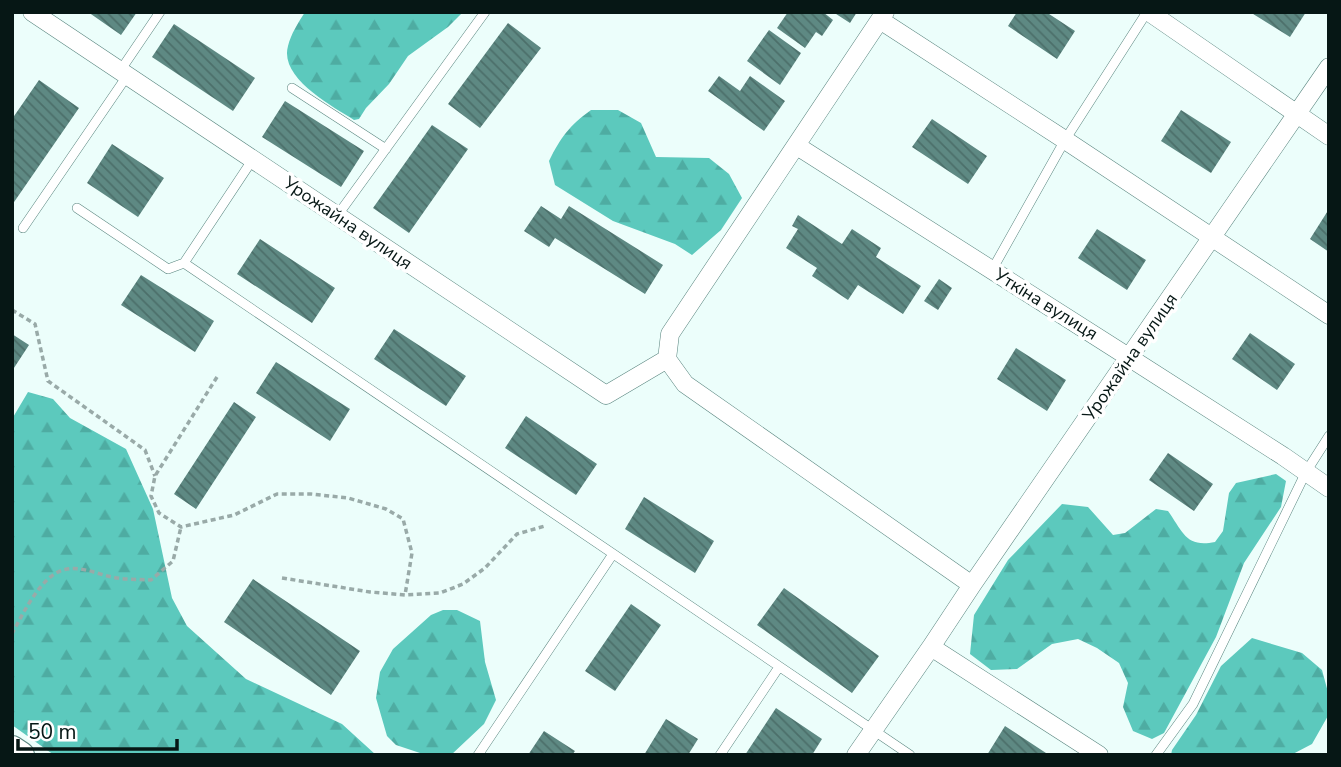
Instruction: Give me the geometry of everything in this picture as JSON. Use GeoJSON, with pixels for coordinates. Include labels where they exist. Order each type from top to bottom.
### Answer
{"type":"FeatureCollection","features":[{"type":"Feature","properties":{"kind":"main road"},"geometry":{"type":"LineString","coordinates":[[12,749],[21,755]]}},
{"type":"Feature","properties":{"kind":"street","name":"Урожайна вулиця"},"geometry":{"type":"LineString","coordinates":[[32,12],[606,395],[667,359]]}},
{"type":"Feature","properties":{"kind":"street"},"geometry":{"type":"LineString","coordinates":[[1148,12],[1329,136]]}},
{"type":"Feature","properties":{"kind":"street"},"geometry":{"type":"LineString","coordinates":[[972,585],[685,384],[667,359],[670,334],[883,16],[1329,315]]}},
{"type":"Feature","properties":{"kind":"street","name":"Урожайна вулиця"},"geometry":{"type":"LineString","coordinates":[[856,755],[1329,67]]}},
{"type":"Feature","properties":{"kind":"street","name":"Уткiна вулиця"},"geometry":{"type":"LineString","coordinates":[[797,146],[1329,488]]}},
{"type":"Feature","properties":{"kind":"street"},"geometry":{"type":"LineString","coordinates":[[931,647],[1099,755]]}},
{"type":"Feature","properties":{"kind":"lane"},"geometry":{"type":"LineString","coordinates":[[23,228],[160,12]]}},
{"type":"Feature","properties":{"kind":"lane"},"geometry":{"type":"LineString","coordinates":[[337,216],[485,12]]}},
{"type":"Feature","properties":{"kind":"lane"},"geometry":{"type":"LineString","coordinates":[[992,270],[1065,140],[1148,12]]}},
{"type":"Feature","properties":{"kind":"lane"},"geometry":{"type":"LineString","coordinates":[[292,88],[386,149]]}},
{"type":"Feature","properties":{"kind":"lane"},"geometry":{"type":"LineString","coordinates":[[78,208],[168,269],[184,262],[253,159]]}},
{"type":"Feature","properties":{"kind":"lane"},"geometry":{"type":"LineString","coordinates":[[184,262],[910,755]]}},
{"type":"Feature","properties":{"kind":"lane"},"geometry":{"type":"LineString","coordinates":[[1156,755],[1193,704],[1307,472],[1329,436]]}},
{"type":"Feature","properties":{"kind":"lane"},"geometry":{"type":"LineString","coordinates":[[478,755],[613,554]]}},
{"type":"Feature","properties":{"kind":"lane"},"geometry":{"type":"LineString","coordinates":[[720,755],[779,667]]}},
{"type":"Feature","properties":{"kind":"path"},"geometry":{"type":"LineString","coordinates":[[12,310],[35,324],[48,381],[145,450],[155,476]]}},
{"type":"Feature","properties":{"kind":"path"},"geometry":{"type":"LineString","coordinates":[[217,377],[155,476],[151,496],[159,513],[181,527],[234,515],[277,494],[348,498],[386,509],[403,519],[412,553],[405,595]]}},
{"type":"Feature","properties":{"kind":"path"},"geometry":{"type":"LineString","coordinates":[[282,578],[370,592],[405,595],[440,593],[463,584],[485,568],[517,534],[564,521]]}},
{"type":"Feature","properties":{"kind":"path"},"geometry":{"type":"LineString","coordinates":[[12,634],[25,608],[44,583],[62,570],[87,569],[114,578],[151,580],[173,561],[181,527]]}},
{"type":"Feature","properties":{"kind":"green space"},"geometry":{"type":"Polygon","coordinates":[[[305,12],[463,12],[448,27],[408,56],[389,84],[359,119],[354,120],[309,90],[291,69],[287,58],[288,46],[305,12]]]}},
{"type":"Feature","properties":{"kind":"green space"},"geometry":{"type":"Polygon","coordinates":[[[591,110],[618,110],[641,123],[656,157],[709,158],[729,174],[742,198],[721,230],[692,255],[675,244],[613,221],[555,185],[549,161],[566,132],[591,110]]]}},
{"type":"Feature","properties":{"kind":"green space"},"geometry":{"type":"Polygon","coordinates":[[[28,392],[53,399],[70,418],[126,449],[153,509],[172,598],[187,626],[246,679],[342,724],[376,755],[54,755],[12,725],[12,419],[28,392]]]}},
{"type":"Feature","properties":{"kind":"green space"},"geometry":{"type":"Polygon","coordinates":[[[1276,474],[1286,481],[1281,507],[1244,563],[1216,637],[1164,733],[1152,739],[1133,731],[1123,707],[1128,683],[1119,663],[1078,639],[1052,644],[1017,669],[991,670],[970,654],[974,615],[1008,560],[1062,504],[1088,507],[1113,535],[1125,533],[1156,509],[1168,511],[1186,537],[1198,543],[1215,542],[1223,531],[1229,493],[1236,483],[1276,474]]]}},
{"type":"Feature","properties":{"kind":"green space"},"geometry":{"type":"Polygon","coordinates":[[[443,610],[457,610],[480,621],[485,662],[496,700],[484,724],[451,755],[423,754],[396,745],[387,736],[376,698],[380,672],[393,649],[431,615],[443,610]]]}},
{"type":"Feature","properties":{"kind":"green space"},"geometry":{"type":"Polygon","coordinates":[[[1252,638],[1302,653],[1322,670],[1329,696],[1329,714],[1312,744],[1291,755],[1171,755],[1196,715],[1221,666],[1252,638]]]}},
{"type":"Feature","properties":{"kind":"building"},"geometry":{"type":"Polygon","coordinates":[[[88,12],[137,12],[121,35],[88,12]]]}},
{"type":"Feature","properties":{"kind":"building"},"geometry":{"type":"Polygon","coordinates":[[[788,12],[823,12],[833,20],[822,36],[816,32],[805,48],[777,28],[788,12]]]}},
{"type":"Feature","properties":{"kind":"building"},"geometry":{"type":"Polygon","coordinates":[[[833,12],[857,12],[850,23],[833,12]]]}},
{"type":"Feature","properties":{"kind":"building"},"geometry":{"type":"Polygon","coordinates":[[[1017,12],[1046,12],[1075,31],[1057,59],[1008,26],[1017,12]]]}},
{"type":"Feature","properties":{"kind":"building"},"geometry":{"type":"Polygon","coordinates":[[[1250,12],[1306,12],[1290,37],[1250,12]]]}},
{"type":"Feature","properties":{"kind":"building"},"geometry":{"type":"Polygon","coordinates":[[[508,23],[541,48],[480,128],[448,104],[508,23]]]}},
{"type":"Feature","properties":{"kind":"building"},"geometry":{"type":"Polygon","coordinates":[[[174,24],[255,78],[233,111],[152,57],[174,24]]]}},
{"type":"Feature","properties":{"kind":"building"},"geometry":{"type":"Polygon","coordinates":[[[769,30],[801,53],[780,85],[747,61],[769,30]]]}},
{"type":"Feature","properties":{"kind":"building"},"geometry":{"type":"Polygon","coordinates":[[[719,76],[740,91],[750,76],[785,101],[764,131],[708,91],[719,76]]]}},
{"type":"Feature","properties":{"kind":"building"},"geometry":{"type":"Polygon","coordinates":[[[39,80],[79,108],[12,205],[12,119],[39,80]]]}},
{"type":"Feature","properties":{"kind":"building"},"geometry":{"type":"Polygon","coordinates":[[[285,101],[364,151],[341,187],[262,137],[285,101]]]}},
{"type":"Feature","properties":{"kind":"building"},"geometry":{"type":"Polygon","coordinates":[[[1181,110],[1231,142],[1211,173],[1161,141],[1181,110]]]}},
{"type":"Feature","properties":{"kind":"building"},"geometry":{"type":"Polygon","coordinates":[[[932,119],[987,156],[968,184],[912,147],[932,119]]]}},
{"type":"Feature","properties":{"kind":"building"},"geometry":{"type":"Polygon","coordinates":[[[432,125],[468,149],[409,233],[373,208],[432,125]]]}},
{"type":"Feature","properties":{"kind":"building"},"geometry":{"type":"Polygon","coordinates":[[[112,144],[164,178],[138,217],[87,183],[112,144]]]}},
{"type":"Feature","properties":{"kind":"building"},"geometry":{"type":"Polygon","coordinates":[[[541,206],[561,219],[569,206],[663,265],[645,294],[555,238],[549,247],[524,231],[541,206]]]}},
{"type":"Feature","properties":{"kind":"building"},"geometry":{"type":"Polygon","coordinates":[[[1329,209],[1329,252],[1310,239],[1329,209]]]}},
{"type":"Feature","properties":{"kind":"building"},"geometry":{"type":"Polygon","coordinates":[[[798,215],[842,244],[852,229],[881,248],[876,257],[921,286],[903,314],[858,285],[848,300],[812,276],[817,268],[786,248],[798,229],[792,226],[798,215]]]}},
{"type":"Feature","properties":{"kind":"building"},"geometry":{"type":"Polygon","coordinates":[[[1097,229],[1146,260],[1127,290],[1078,258],[1097,229]]]}},
{"type":"Feature","properties":{"kind":"building"},"geometry":{"type":"Polygon","coordinates":[[[260,239],[335,288],[312,323],[237,274],[260,239]]]}},
{"type":"Feature","properties":{"kind":"building"},"geometry":{"type":"Polygon","coordinates":[[[141,275],[214,321],[195,352],[121,305],[141,275]]]}},
{"type":"Feature","properties":{"kind":"building"},"geometry":{"type":"Polygon","coordinates":[[[939,279],[952,288],[938,310],[924,301],[939,279]]]}},
{"type":"Feature","properties":{"kind":"building"},"geometry":{"type":"Polygon","coordinates":[[[394,329],[466,376],[446,406],[374,359],[394,329]]]}},
{"type":"Feature","properties":{"kind":"building"},"geometry":{"type":"Polygon","coordinates":[[[1250,333],[1295,364],[1277,390],[1232,359],[1250,333]]]}},
{"type":"Feature","properties":{"kind":"building"},"geometry":{"type":"Polygon","coordinates":[[[12,334],[29,345],[12,371],[12,334]]]}},
{"type":"Feature","properties":{"kind":"building"},"geometry":{"type":"Polygon","coordinates":[[[1016,348],[1066,380],[1047,411],[997,379],[1016,348]]]}},
{"type":"Feature","properties":{"kind":"building"},"geometry":{"type":"Polygon","coordinates":[[[276,362],[350,409],[330,441],[256,393],[276,362]]]}},
{"type":"Feature","properties":{"kind":"building"},"geometry":{"type":"Polygon","coordinates":[[[234,402],[256,417],[196,509],[174,494],[234,402]]]}},
{"type":"Feature","properties":{"kind":"building"},"geometry":{"type":"Polygon","coordinates":[[[526,416],[597,464],[576,495],[505,448],[526,416]]]}},
{"type":"Feature","properties":{"kind":"building"},"geometry":{"type":"Polygon","coordinates":[[[1168,453],[1213,484],[1194,511],[1149,480],[1168,453]]]}},
{"type":"Feature","properties":{"kind":"building"},"geometry":{"type":"Polygon","coordinates":[[[644,497],[714,541],[695,573],[625,529],[644,497]]]}},
{"type":"Feature","properties":{"kind":"building"},"geometry":{"type":"Polygon","coordinates":[[[253,579],[360,651],[331,695],[224,622],[253,579]]]}},
{"type":"Feature","properties":{"kind":"building"},"geometry":{"type":"Polygon","coordinates":[[[784,588],[879,656],[852,693],[757,625],[784,588]]]}},
{"type":"Feature","properties":{"kind":"building"},"geometry":{"type":"Polygon","coordinates":[[[631,604],[661,625],[615,691],[585,671],[631,604]]]}},
{"type":"Feature","properties":{"kind":"building"},"geometry":{"type":"Polygon","coordinates":[[[776,708],[822,739],[812,755],[745,755],[776,708]]]}},
{"type":"Feature","properties":{"kind":"building"},"geometry":{"type":"Polygon","coordinates":[[[666,719],[698,739],[688,755],[644,755],[666,719]]]}},
{"type":"Feature","properties":{"kind":"building"},"geometry":{"type":"Polygon","coordinates":[[[1005,726],[1049,755],[987,755],[1005,726]]]}},
{"type":"Feature","properties":{"kind":"building"},"geometry":{"type":"Polygon","coordinates":[[[544,731],[575,751],[572,755],[528,755],[544,731]]]}}]}
